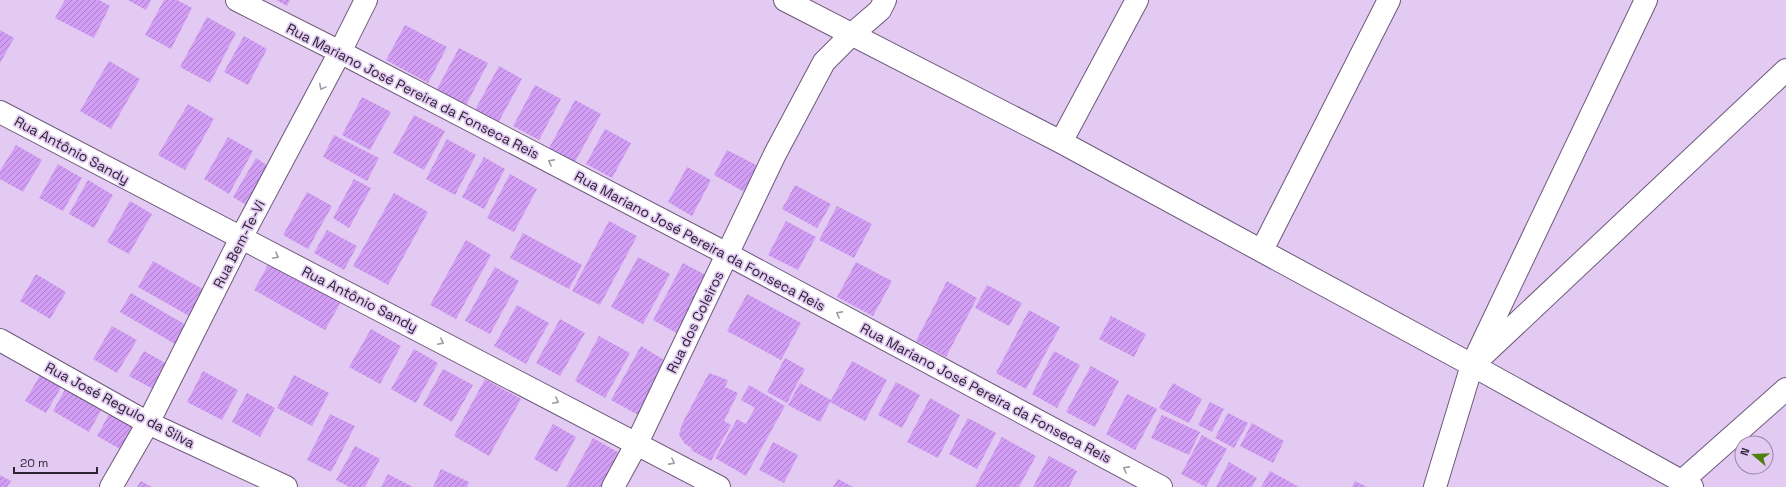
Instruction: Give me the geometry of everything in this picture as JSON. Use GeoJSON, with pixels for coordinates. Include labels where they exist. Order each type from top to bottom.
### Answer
{"type":"FeatureCollection","features":[{"type":"Feature","properties":{"kind":"street","name":"Rua Mariano José Pereira da Fonseca Reis"},"geometry":{"type":"LineString","coordinates":[[237,0],[340,52],[727,254],[1161,487]]}},
{"type":"Feature","properties":{"kind":"street","name":"Rua Bem-Te-Vi"},"geometry":{"type":"LineString","coordinates":[[111,487],[148,423],[241,238],[366,0]]}},
{"type":"Feature","properties":{"kind":"street"},"geometry":{"type":"LineString","coordinates":[[785,0],[1061,142],[1262,250],[1686,484],[1786,389]]}},
{"type":"Feature","properties":{"kind":"street","name":"Rua dos Coleiros"},"geometry":{"type":"LineString","coordinates":[[613,487],[637,443],[775,154],[824,62],[851,35],[880,10],[885,0]]}},
{"type":"Feature","properties":{"kind":"street"},"geometry":{"type":"LineString","coordinates":[[1061,142],[1137,0]]}},
{"type":"Feature","properties":{"kind":"street"},"geometry":{"type":"LineString","coordinates":[[1262,250],[1389,0]]}},
{"type":"Feature","properties":{"kind":"street"},"geometry":{"type":"LineString","coordinates":[[1435,487],[1472,365],[1646,0]]}},
{"type":"Feature","properties":{"kind":"street"},"geometry":{"type":"LineString","coordinates":[[1472,365],[1786,70]]}},
{"type":"Feature","properties":{"kind":"street","name":"Rua Antônio Sandy"},"geometry":{"type":"LineString","coordinates":[[0,112],[719,487]]}},
{"type":"Feature","properties":{"kind":"street","name":"Rua José Regulo da Silva"},"geometry":{"type":"LineString","coordinates":[[0,340],[148,423],[286,487]]}},
{"type":"Feature","properties":{"kind":"building"},"geometry":{"type":"Polygon","coordinates":[[[65,0],[99,0],[110,6],[94,38],[55,18],[65,0]]]}},
{"type":"Feature","properties":{"kind":"building"},"geometry":{"type":"Polygon","coordinates":[[[128,0],[151,0],[146,10],[128,0]]]}},
{"type":"Feature","properties":{"kind":"building"},"geometry":{"type":"Polygon","coordinates":[[[164,0],[177,0],[192,8],[171,49],[145,35],[164,0]]]}},
{"type":"Feature","properties":{"kind":"building"},"geometry":{"type":"Polygon","coordinates":[[[276,0],[290,0],[287,6],[276,0]]]}},
{"type":"Feature","properties":{"kind":"building"},"geometry":{"type":"Polygon","coordinates":[[[207,17],[236,33],[210,83],[180,67],[207,17]]]}},
{"type":"Feature","properties":{"kind":"building"},"geometry":{"type":"Polygon","coordinates":[[[405,25],[447,47],[428,83],[386,60],[405,25]]]}},
{"type":"Feature","properties":{"kind":"building"},"geometry":{"type":"Polygon","coordinates":[[[0,30],[14,38],[0,63],[0,30]]]}},
{"type":"Feature","properties":{"kind":"building"},"geometry":{"type":"Polygon","coordinates":[[[244,36],[267,49],[248,85],[224,72],[244,36]]]}},
{"type":"Feature","properties":{"kind":"building"},"geometry":{"type":"Polygon","coordinates":[[[459,48],[488,63],[466,105],[437,89],[459,48]]]}},
{"type":"Feature","properties":{"kind":"building"},"geometry":{"type":"Polygon","coordinates":[[[109,61],[140,79],[111,129],[80,111],[109,61]]]}},
{"type":"Feature","properties":{"kind":"building"},"geometry":{"type":"Polygon","coordinates":[[[499,66],[522,79],[498,123],[475,110],[499,66]]]}},
{"type":"Feature","properties":{"kind":"building"},"geometry":{"type":"Polygon","coordinates":[[[535,85],[561,99],[539,140],[513,126],[535,85]]]}},
{"type":"Feature","properties":{"kind":"building"},"geometry":{"type":"Polygon","coordinates":[[[362,97],[391,112],[370,150],[342,135],[362,97]]]}},
{"type":"Feature","properties":{"kind":"building"},"geometry":{"type":"Polygon","coordinates":[[[575,100],[601,114],[575,162],[549,148],[575,100]]]}},
{"type":"Feature","properties":{"kind":"building"},"geometry":{"type":"Polygon","coordinates":[[[188,104],[214,119],[185,170],[158,155],[188,104]]]}},
{"type":"Feature","properties":{"kind":"building"},"geometry":{"type":"Polygon","coordinates":[[[414,115],[445,131],[424,170],[393,153],[414,115]]]}},
{"type":"Feature","properties":{"kind":"building"},"geometry":{"type":"Polygon","coordinates":[[[605,129],[631,143],[612,178],[586,164],[605,129]]]}},
{"type":"Feature","properties":{"kind":"building"},"geometry":{"type":"Polygon","coordinates":[[[334,135],[379,158],[367,181],[323,157],[334,135]]]}},
{"type":"Feature","properties":{"kind":"building"},"geometry":{"type":"Polygon","coordinates":[[[228,137],[253,151],[229,194],[204,179],[228,137]]]}},
{"type":"Feature","properties":{"kind":"building"},"geometry":{"type":"Polygon","coordinates":[[[447,139],[476,155],[455,195],[426,179],[447,139]]]}},
{"type":"Feature","properties":{"kind":"building"},"geometry":{"type":"Polygon","coordinates":[[[16,145],[42,160],[23,192],[0,179],[0,171],[16,145]]]}},
{"type":"Feature","properties":{"kind":"building"},"geometry":{"type":"Polygon","coordinates":[[[727,150],[762,168],[748,194],[714,175],[727,150]]]}},
{"type":"Feature","properties":{"kind":"building"},"geometry":{"type":"Polygon","coordinates":[[[484,157],[505,169],[484,209],[462,197],[484,157]]]}},
{"type":"Feature","properties":{"kind":"building"},"geometry":{"type":"Polygon","coordinates":[[[256,158],[271,168],[249,207],[233,197],[256,158]]]}},
{"type":"Feature","properties":{"kind":"building"},"geometry":{"type":"Polygon","coordinates":[[[58,164],[82,178],[63,211],[39,198],[58,164]]]}},
{"type":"Feature","properties":{"kind":"building"},"geometry":{"type":"Polygon","coordinates":[[[687,167],[711,180],[692,216],[668,202],[687,167]]]}},
{"type":"Feature","properties":{"kind":"building"},"geometry":{"type":"Polygon","coordinates":[[[510,174],[537,189],[514,232],[487,218],[510,174]]]}},
{"type":"Feature","properties":{"kind":"building"},"geometry":{"type":"Polygon","coordinates":[[[354,179],[371,188],[349,228],[333,218],[354,179]]]}},
{"type":"Feature","properties":{"kind":"building"},"geometry":{"type":"Polygon","coordinates":[[[88,180],[113,195],[94,228],[69,214],[88,180]]]}},
{"type":"Feature","properties":{"kind":"building"},"geometry":{"type":"Polygon","coordinates":[[[795,185],[831,204],[817,228],[782,209],[795,185]]]}},
{"type":"Feature","properties":{"kind":"building"},"geometry":{"type":"Polygon","coordinates":[[[307,192],[332,206],[308,249],[283,235],[307,192]]]}},
{"type":"Feature","properties":{"kind":"building"},"geometry":{"type":"Polygon","coordinates":[[[394,193],[428,212],[388,285],[353,266],[394,193]]]}},
{"type":"Feature","properties":{"kind":"building"},"geometry":{"type":"Polygon","coordinates":[[[130,201],[152,214],[129,254],[107,242],[130,201]]]}},
{"type":"Feature","properties":{"kind":"building"},"geometry":{"type":"Polygon","coordinates":[[[837,206],[872,224],[854,258],[819,240],[837,206]]]}},
{"type":"Feature","properties":{"kind":"building"},"geometry":{"type":"Polygon","coordinates":[[[609,221],[637,236],[600,305],[572,291],[609,221]]]}},
{"type":"Feature","properties":{"kind":"building"},"geometry":{"type":"Polygon","coordinates":[[[786,221],[816,237],[798,270],[768,255],[786,221]]]}},
{"type":"Feature","properties":{"kind":"building"},"geometry":{"type":"Polygon","coordinates":[[[327,230],[357,246],[344,270],[314,253],[327,230]]]}},
{"type":"Feature","properties":{"kind":"building"},"geometry":{"type":"Polygon","coordinates":[[[523,233],[582,265],[569,289],[510,258],[523,233]]]}},
{"type":"Feature","properties":{"kind":"building"},"geometry":{"type":"Polygon","coordinates":[[[466,240],[491,255],[456,319],[430,305],[466,240]]]}},
{"type":"Feature","properties":{"kind":"building"},"geometry":{"type":"Polygon","coordinates":[[[638,257],[670,274],[643,324],[611,307],[638,257]]]}},
{"type":"Feature","properties":{"kind":"building"},"geometry":{"type":"Polygon","coordinates":[[[153,261],[206,291],[191,317],[138,287],[153,261]]]}},
{"type":"Feature","properties":{"kind":"building"},"geometry":{"type":"Polygon","coordinates":[[[856,262],[892,281],[873,316],[837,297],[856,262]]]}},
{"type":"Feature","properties":{"kind":"building"},"geometry":{"type":"Polygon","coordinates":[[[269,263],[341,302],[325,330],[254,290],[269,263]]]}},
{"type":"Feature","properties":{"kind":"building"},"geometry":{"type":"Polygon","coordinates":[[[683,263],[711,278],[680,335],[653,320],[683,263]]]}},
{"type":"Feature","properties":{"kind":"building"},"geometry":{"type":"Polygon","coordinates":[[[495,267],[519,281],[490,334],[465,321],[495,267]]]}},
{"type":"Feature","properties":{"kind":"building"},"geometry":{"type":"Polygon","coordinates":[[[36,274],[66,292],[50,319],[20,301],[36,274]]]}},
{"type":"Feature","properties":{"kind":"building"},"geometry":{"type":"Polygon","coordinates":[[[947,281],[977,298],[946,357],[916,341],[947,281]]]}},
{"type":"Feature","properties":{"kind":"building"},"geometry":{"type":"Polygon","coordinates":[[[987,285],[1022,303],[1009,326],[975,308],[987,285]]]}},
{"type":"Feature","properties":{"kind":"building"},"geometry":{"type":"Polygon","coordinates":[[[131,293],[186,325],[175,344],[120,312],[131,293]]]}},
{"type":"Feature","properties":{"kind":"building"},"geometry":{"type":"Polygon","coordinates":[[[747,294],[801,323],[781,360],[727,331],[747,294]]]}},
{"type":"Feature","properties":{"kind":"building"},"geometry":{"type":"Polygon","coordinates":[[[517,305],[549,323],[526,364],[494,346],[517,305]]]}},
{"type":"Feature","properties":{"kind":"building"},"geometry":{"type":"Polygon","coordinates":[[[1029,310],[1060,327],[1026,389],[996,373],[1029,310]]]}},
{"type":"Feature","properties":{"kind":"building"},"geometry":{"type":"Polygon","coordinates":[[[1111,316],[1146,334],[1134,357],[1099,339],[1111,316]]]}},
{"type":"Feature","properties":{"kind":"building"},"geometry":{"type":"Polygon","coordinates":[[[560,319],[585,333],[560,376],[536,363],[560,319]]]}},
{"type":"Feature","properties":{"kind":"building"},"geometry":{"type":"Polygon","coordinates":[[[112,326],[137,340],[117,373],[93,359],[112,326]]]}},
{"type":"Feature","properties":{"kind":"building"},"geometry":{"type":"Polygon","coordinates":[[[371,329],[401,346],[380,384],[349,367],[371,329]]]}},
{"type":"Feature","properties":{"kind":"building"},"geometry":{"type":"Polygon","coordinates":[[[599,336],[630,353],[605,398],[575,381],[599,336]]]}},
{"type":"Feature","properties":{"kind":"building"},"geometry":{"type":"Polygon","coordinates":[[[641,346],[671,364],[642,417],[611,400],[641,346]]]}},
{"type":"Feature","properties":{"kind":"building"},"geometry":{"type":"Polygon","coordinates":[[[414,349],[438,363],[416,403],[391,389],[414,349]]]}},
{"type":"Feature","properties":{"kind":"building"},"geometry":{"type":"Polygon","coordinates":[[[144,351],[167,364],[153,389],[129,376],[144,351]]]}},
{"type":"Feature","properties":{"kind":"building"},"geometry":{"type":"Polygon","coordinates":[[[1054,351],[1080,365],[1057,408],[1032,394],[1054,351]]]}},
{"type":"Feature","properties":{"kind":"building"},"geometry":{"type":"Polygon","coordinates":[[[785,358],[805,369],[787,403],[767,392],[785,358]]]}},
{"type":"Feature","properties":{"kind":"building"},"geometry":{"type":"Polygon","coordinates":[[[852,361],[887,380],[865,421],[830,402],[820,422],[788,405],[800,383],[831,400],[852,361]]]}},
{"type":"Feature","properties":{"kind":"building"},"geometry":{"type":"Polygon","coordinates":[[[1091,366],[1119,381],[1095,427],[1066,412],[1091,366]]]}},
{"type":"Feature","properties":{"kind":"building"},"geometry":{"type":"Polygon","coordinates":[[[443,369],[473,385],[452,422],[423,405],[443,369]]]}},
{"type":"Feature","properties":{"kind":"building"},"geometry":{"type":"Polygon","coordinates":[[[203,371],[238,390],[222,420],[187,402],[203,371]]]}},
{"type":"Feature","properties":{"kind":"building"},"geometry":{"type":"Polygon","coordinates":[[[42,372],[63,384],[46,413],[25,401],[42,372]]]}},
{"type":"Feature","properties":{"kind":"building"},"geometry":{"type":"Polygon","coordinates":[[[709,373],[728,380],[725,387],[738,393],[724,421],[731,425],[711,461],[691,450],[692,448],[685,444],[679,435],[682,424],[709,373]]]}},
{"type":"Feature","properties":{"kind":"building"},"geometry":{"type":"Polygon","coordinates":[[[294,375],[329,393],[312,426],[277,408],[294,375]]]}},
{"type":"Feature","properties":{"kind":"building"},"geometry":{"type":"Polygon","coordinates":[[[485,379],[521,399],[489,456],[454,436],[485,379]]]}},
{"type":"Feature","properties":{"kind":"building"},"geometry":{"type":"Polygon","coordinates":[[[896,382],[920,395],[902,428],[878,415],[896,382]]]}},
{"type":"Feature","properties":{"kind":"building"},"geometry":{"type":"Polygon","coordinates":[[[1173,383],[1202,399],[1189,423],[1159,408],[1173,383]]]}},
{"type":"Feature","properties":{"kind":"building"},"geometry":{"type":"Polygon","coordinates":[[[68,384],[104,405],[89,432],[53,411],[68,384]]]}},
{"type":"Feature","properties":{"kind":"building"},"geometry":{"type":"Polygon","coordinates":[[[749,385],[785,406],[746,476],[715,458],[737,419],[746,424],[755,408],[741,400],[749,385]]]}},
{"type":"Feature","properties":{"kind":"building"},"geometry":{"type":"Polygon","coordinates":[[[247,393],[275,408],[260,437],[232,422],[247,393]]]}},
{"type":"Feature","properties":{"kind":"building"},"geometry":{"type":"Polygon","coordinates":[[[1127,394],[1157,409],[1135,450],[1106,434],[1127,394]]]}},
{"type":"Feature","properties":{"kind":"building"},"geometry":{"type":"Polygon","coordinates":[[[930,398],[960,415],[938,458],[907,442],[930,398]]]}},
{"type":"Feature","properties":{"kind":"building"},"geometry":{"type":"Polygon","coordinates":[[[1210,402],[1224,409],[1212,432],[1198,425],[1210,402]]]}},
{"type":"Feature","properties":{"kind":"building"},"geometry":{"type":"Polygon","coordinates":[[[112,409],[135,422],[120,449],[97,436],[112,409]]]}},
{"type":"Feature","properties":{"kind":"building"},"geometry":{"type":"Polygon","coordinates":[[[1228,413],[1248,423],[1234,448],[1215,438],[1228,413]]]}},
{"type":"Feature","properties":{"kind":"building"},"geometry":{"type":"Polygon","coordinates":[[[330,414],[355,426],[331,472],[307,460],[330,414]]]}},
{"type":"Feature","properties":{"kind":"building"},"geometry":{"type":"Polygon","coordinates":[[[1162,415],[1200,432],[1189,455],[1151,438],[1162,415]]]}},
{"type":"Feature","properties":{"kind":"building"},"geometry":{"type":"Polygon","coordinates":[[[968,418],[996,433],[977,469],[949,454],[968,418]]]}},
{"type":"Feature","properties":{"kind":"building"},"geometry":{"type":"Polygon","coordinates":[[[1252,423],[1284,441],[1273,463],[1240,446],[1252,423]]]}},
{"type":"Feature","properties":{"kind":"building"},"geometry":{"type":"Polygon","coordinates":[[[553,424],[576,437],[557,472],[534,459],[553,424]]]}},
{"type":"Feature","properties":{"kind":"building"},"geometry":{"type":"Polygon","coordinates":[[[1202,435],[1227,449],[1206,487],[1181,474],[1202,435]]]}},
{"type":"Feature","properties":{"kind":"building"},"geometry":{"type":"Polygon","coordinates":[[[1002,437],[1036,456],[1019,487],[975,487],[1002,437]]]}},
{"type":"Feature","properties":{"kind":"building"},"geometry":{"type":"Polygon","coordinates":[[[593,438],[623,455],[605,487],[566,487],[593,438]]]}},
{"type":"Feature","properties":{"kind":"building"},"geometry":{"type":"Polygon","coordinates":[[[773,442],[798,455],[784,483],[759,470],[773,442]]]}},
{"type":"Feature","properties":{"kind":"building"},"geometry":{"type":"Polygon","coordinates":[[[355,446],[380,459],[365,487],[349,487],[336,480],[355,446]]]}},
{"type":"Feature","properties":{"kind":"building"},"geometry":{"type":"Polygon","coordinates":[[[1049,456],[1077,471],[1069,487],[1033,487],[1049,456]]]}},
{"type":"Feature","properties":{"kind":"building"},"geometry":{"type":"Polygon","coordinates":[[[1229,462],[1257,478],[1252,487],[1216,487],[1229,462]]]}},
{"type":"Feature","properties":{"kind":"building"},"geometry":{"type":"Polygon","coordinates":[[[441,469],[469,482],[467,487],[433,487],[441,469]]]}},
{"type":"Feature","properties":{"kind":"building"},"geometry":{"type":"Polygon","coordinates":[[[1270,471],[1299,487],[1261,487],[1270,471]]]}},
{"type":"Feature","properties":{"kind":"building"},"geometry":{"type":"Polygon","coordinates":[[[388,474],[413,487],[381,487],[388,474]]]}},
{"type":"Feature","properties":{"kind":"building"},"geometry":{"type":"Polygon","coordinates":[[[0,475],[11,481],[7,487],[0,487],[0,475]]]}},
{"type":"Feature","properties":{"kind":"building"},"geometry":{"type":"Polygon","coordinates":[[[838,479],[853,487],[833,487],[838,479]]]}},
{"type":"Feature","properties":{"kind":"building"},"geometry":{"type":"Polygon","coordinates":[[[141,481],[152,487],[137,487],[141,481]]]}},
{"type":"Feature","properties":{"kind":"building"},"geometry":{"type":"Polygon","coordinates":[[[1355,481],[1367,487],[1352,487],[1355,481]]]}}]}
